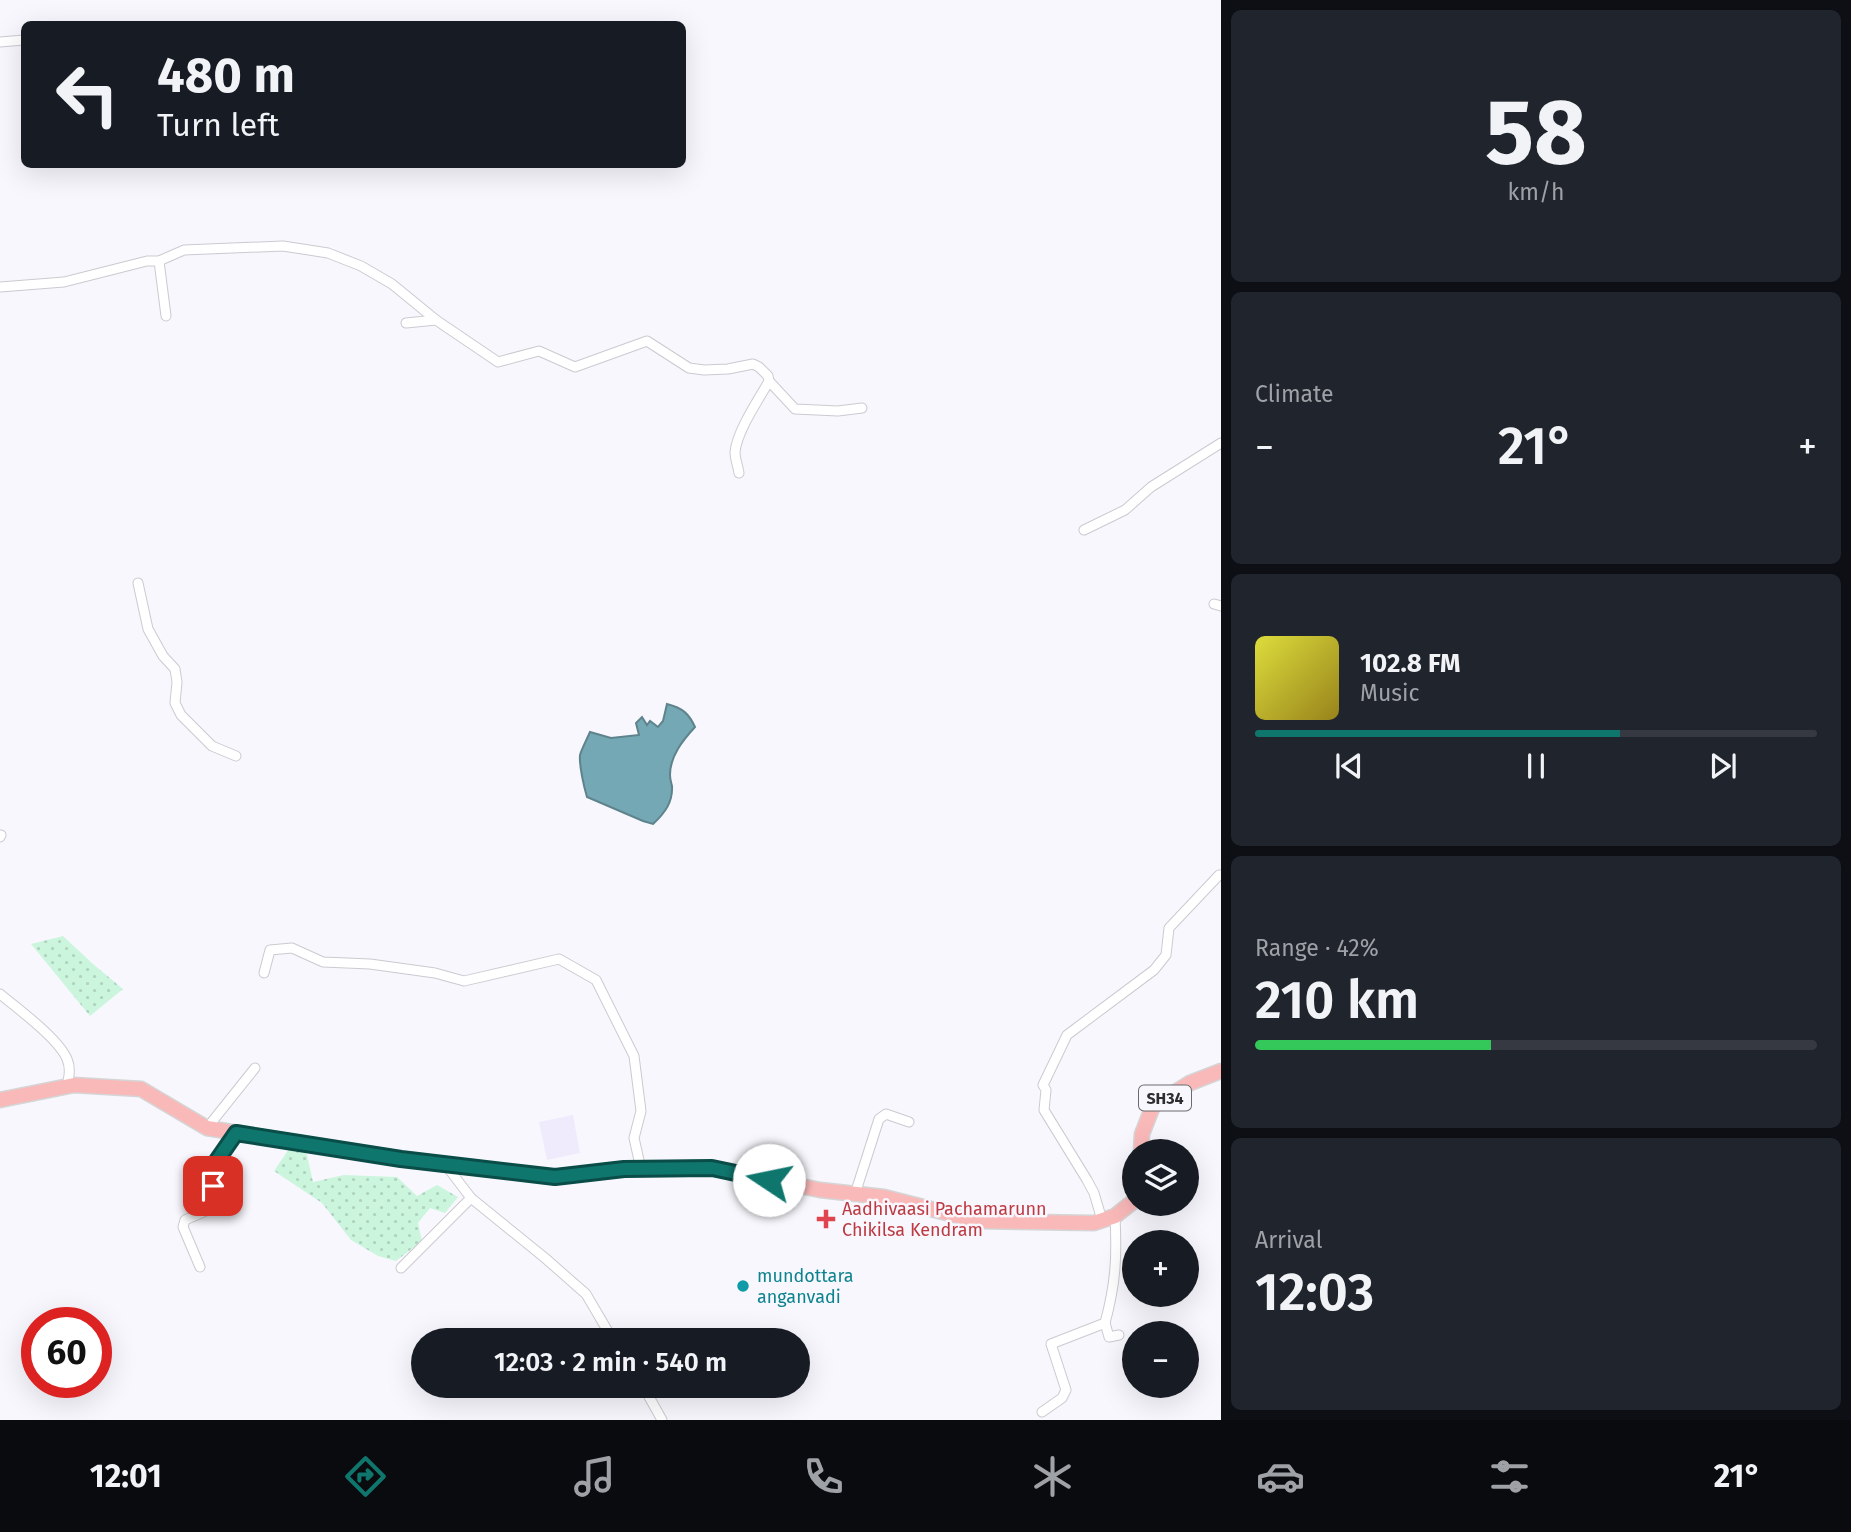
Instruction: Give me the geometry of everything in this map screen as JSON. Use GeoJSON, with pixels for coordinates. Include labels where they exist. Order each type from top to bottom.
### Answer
{"type":"FeatureCollection","features":[{"type":"Feature","properties":{"kind":"main road","name":"SH34"},"geometry":{"type":"LineString","coordinates":[[1142,1139],[1153,1106],[1189,1083],[1221,1071]]}},
{"type":"Feature","properties":{"kind":"main road"},"geometry":{"type":"LineString","coordinates":[[0,1100],[74,1085],[141,1089],[208,1128],[236,1133],[401,1159],[555,1177],[641,1169],[712,1168],[820,1190],[884,1197],[978,1221],[1094,1223],[1122,1209]]}},
{"type":"Feature","properties":{"kind":"street"},"geometry":{"type":"LineString","coordinates":[[0,42],[21,40]]}},
{"type":"Feature","properties":{"kind":"street"},"geometry":{"type":"LineString","coordinates":[[0,287],[64,282],[147,261],[159,261],[184,250],[283,246],[328,253],[361,266],[391,284],[436,320],[498,362],[539,351],[575,367],[647,341],[689,368],[728,369],[753,364],[768,376],[769,381],[794,409],[838,411],[862,408]]}},
{"type":"Feature","properties":{"kind":"street"},"geometry":{"type":"LineString","coordinates":[[159,261],[166,316]]}},
{"type":"Feature","properties":{"kind":"street"},"geometry":{"type":"LineString","coordinates":[[406,323],[436,320]]}},
{"type":"Feature","properties":{"kind":"street"},"geometry":{"type":"LineString","coordinates":[[739,473],[736,446],[769,381]]}},
{"type":"Feature","properties":{"kind":"street"},"geometry":{"type":"LineString","coordinates":[[1084,530],[1125,510],[1151,487],[1221,443]]}},
{"type":"Feature","properties":{"kind":"street"},"geometry":{"type":"LineString","coordinates":[[138,583],[148,629],[163,656],[176,669],[175,703],[181,715],[212,746],[236,756]]}},
{"type":"Feature","properties":{"kind":"street"},"geometry":{"type":"LineString","coordinates":[[1119,1335],[1109,1337],[1105,1323],[1113,1292],[1117,1258],[1108,1218],[1044,1110],[1046,1090],[1043,1085],[1067,1035],[1154,970],[1166,955],[1169,928],[1221,875]]}},
{"type":"Feature","properties":{"kind":"street"},"geometry":{"type":"LineString","coordinates":[[264,974],[270,950],[292,948],[323,962],[370,964],[464,981],[559,959],[596,980],[634,1056],[641,1111],[634,1138],[641,1169]]}},
{"type":"Feature","properties":{"kind":"street"},"geometry":{"type":"LineString","coordinates":[[0,994],[53,1040],[67,1059],[67,1086]]}},
{"type":"Feature","properties":{"kind":"street"},"geometry":{"type":"LineString","coordinates":[[208,1128],[255,1068]]}},
{"type":"Feature","properties":{"kind":"street"},"geometry":{"type":"LineString","coordinates":[[855,1194],[879,1119],[886,1114],[909,1122]]}},
{"type":"Feature","properties":{"kind":"street"},"geometry":{"type":"LineString","coordinates":[[200,1267],[183,1227],[185,1220],[215,1207],[217,1200],[209,1172],[236,1133]]}},
{"type":"Feature","properties":{"kind":"street"},"geometry":{"type":"LineString","coordinates":[[445,1164],[471,1198],[586,1294],[603,1328]]}},
{"type":"Feature","properties":{"kind":"street"},"geometry":{"type":"LineString","coordinates":[[401,1268],[471,1198]]}},
{"type":"Feature","properties":{"kind":"street"},"geometry":{"type":"LineString","coordinates":[[1042,1412],[1062,1398],[1066,1390],[1051,1344],[1105,1323]]}},
{"type":"Feature","properties":{"kind":"street"},"geometry":{"type":"LineString","coordinates":[[650,1398],[662,1420]]}},
{"type":"Feature","properties":{"kind":"shaded area"},"geometry":{"type":"Polygon","coordinates":[[[573,1115],[580,1153],[547,1160],[539,1122],[573,1115]]]}},
{"type":"Feature","properties":{"kind":"green space"},"geometry":{"type":"Polygon","coordinates":[[[63,936],[123,989],[90,1016],[31,944],[63,936]]]}},
{"type":"Feature","properties":{"kind":"green space"},"geometry":{"type":"Polygon","coordinates":[[[295,1140],[307,1155],[313,1182],[344,1175],[397,1177],[417,1196],[437,1185],[458,1197],[445,1213],[430,1208],[418,1223],[422,1241],[396,1261],[378,1256],[351,1240],[322,1203],[274,1171],[295,1140]]]}},
{"type":"Feature","properties":{"kind":"water"},"geometry":{"type":"Polygon","coordinates":[[[667,704],[685,712],[695,727],[672,761],[671,797],[661,816],[653,824],[587,797],[580,755],[590,732],[611,738],[639,735],[636,723],[642,717],[647,725],[650,721],[658,727],[663,721],[667,704]]]}},
{"type":"Feature","properties":{"kind":"place","name":"Aadhivaasi Pachamarunn Chikilsa Kendram"},"geometry":{"type":"Point","coordinates":[826,1219]}},
{"type":"Feature","properties":{"kind":"place","name":"mundottara anganvadi"},"geometry":{"type":"Point","coordinates":[743,1286]}},
{"type":"Feature","properties":{"kind":"route"},"geometry":{"type":"LineString","coordinates":[[213,1186],[209,1172],[236,1133],[401,1159],[555,1177],[624,1169],[712,1168],[769,1180]]}}]}
